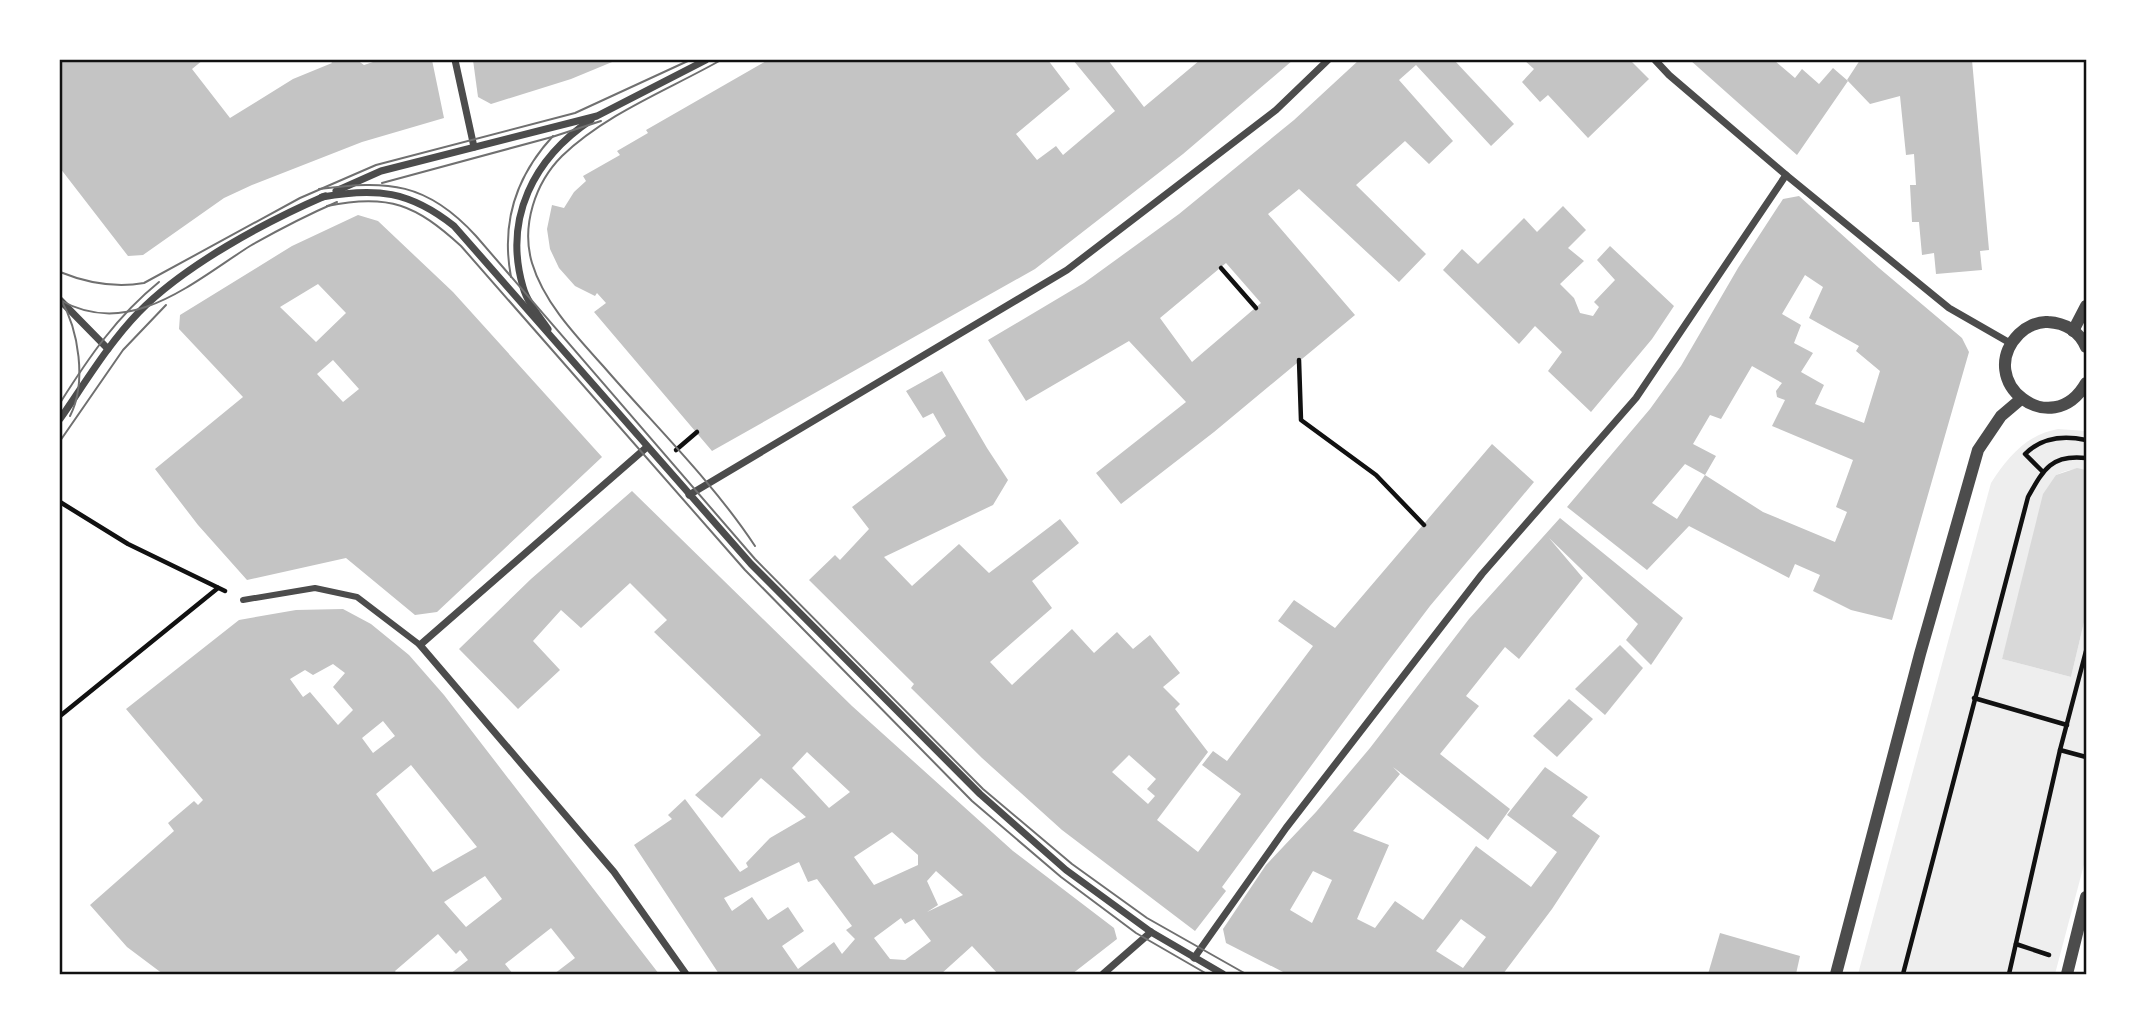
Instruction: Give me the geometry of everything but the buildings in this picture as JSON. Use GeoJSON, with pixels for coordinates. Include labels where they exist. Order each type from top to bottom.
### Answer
{"type":"FeatureCollection","features":[{"type":"Feature","properties":{"kind":"street"},"geometry":{"type":"LineString","coordinates":[[455,60],[474,147]]}},
{"type":"Feature","properties":{"kind":"street"},"geometry":{"type":"LineString","coordinates":[[561,350],[523,288],[518,259],[517,229],[521,209],[542,165],[577,129],[597,116],[706,60]]}},
{"type":"Feature","properties":{"kind":"street"},"geometry":{"type":"LineString","coordinates":[[689,495],[1068,270],[1276,110],[1328,60]]}},
{"type":"Feature","properties":{"kind":"street"},"geometry":{"type":"LineString","coordinates":[[1655,60],[1786,175],[1949,308],[2010,343]]}},
{"type":"Feature","properties":{"kind":"street"},"geometry":{"type":"LineString","coordinates":[[60,419],[108,349],[141,310],[185,273],[245,237],[321,197],[381,171],[597,116]]}},
{"type":"Feature","properties":{"kind":"street"},"geometry":{"type":"LineString","coordinates":[[1194,958],[1286,828],[1482,574],[1636,398],[1786,175]]}},
{"type":"Feature","properties":{"kind":"street"},"geometry":{"type":"LineString","coordinates":[[321,197],[354,192],[401,195],[439,214],[454,226],[751,564],[980,794],[1066,870],[1150,932],[1223,975]]}},
{"type":"Feature","properties":{"kind":"street"},"geometry":{"type":"LineString","coordinates":[[60,300],[108,349]]}},
{"type":"Feature","properties":{"kind":"street"},"geometry":{"type":"LineString","coordinates":[[2073,331],[2087,306]]}},
{"type":"Feature","properties":{"kind":"street"},"geometry":{"type":"LineString","coordinates":[[2086,385],[2079,396],[2061,407],[2039,408],[2021,399],[2006,378],[2004,360],[2010,343],[2025,328],[2045,321],[2065,325],[2082,338],[2087,347]]}},
{"type":"Feature","properties":{"kind":"street"},"geometry":{"type":"LineString","coordinates":[[1836,975],[1920,654],[1978,450],[2001,416],[2021,399]]}},
{"type":"Feature","properties":{"kind":"street"},"geometry":{"type":"LineString","coordinates":[[420,645],[647,447]]}},
{"type":"Feature","properties":{"kind":"street"},"geometry":{"type":"LineString","coordinates":[[243,600],[315,588],[357,597],[420,645],[614,872],[686,975]]}},
{"type":"Feature","properties":{"kind":"street"},"geometry":{"type":"LineString","coordinates":[[2068,968],[2087,897]]}},
{"type":"Feature","properties":{"kind":"street"},"geometry":{"type":"LineString","coordinates":[[1103,975],[1150,932]]}},
{"type":"Feature","properties":{"kind":"path"},"geometry":{"type":"LineString","coordinates":[[1221,268],[1256,308]]}},
{"type":"Feature","properties":{"kind":"path"},"geometry":{"type":"LineString","coordinates":[[1300,360],[1301,420],[1376,475],[1424,526]]}},
{"type":"Feature","properties":{"kind":"path"},"geometry":{"type":"LineString","coordinates":[[2042,471],[2025,454],[2034,445],[2059,438],[2087,440]]}},
{"type":"Feature","properties":{"kind":"path"},"geometry":{"type":"LineString","coordinates":[[1903,975],[2028,497],[2042,471],[2057,462],[2086,456]]}},
{"type":"Feature","properties":{"kind":"path"},"geometry":{"type":"LineString","coordinates":[[60,502],[128,544],[243,600]]}},
{"type":"Feature","properties":{"kind":"path"},"geometry":{"type":"LineString","coordinates":[[60,716],[218,588]]}},
{"type":"Feature","properties":{"kind":"path"},"geometry":{"type":"LineString","coordinates":[[2009,975],[2060,750],[2087,651]]}},
{"type":"Feature","properties":{"kind":"path"},"geometry":{"type":"LineString","coordinates":[[1974,698],[2067,725]]}},
{"type":"Feature","properties":{"kind":"path"},"geometry":{"type":"LineString","coordinates":[[2060,750],[2087,757]]}},
{"type":"Feature","properties":{"kind":"path"},"geometry":{"type":"LineString","coordinates":[[2016,944],[2068,968]]}},
{"type":"Feature","properties":{"kind":"shaded area"},"geometry":{"type":"Polygon","coordinates":[[[2058,429],[2086,431],[2086,470],[2071,470],[2056,475],[2002,659],[2071,677],[2086,614],[2086,857],[2055,974],[1858,974],[1991,483],[2004,464],[2027,442],[2058,429]]]}},
{"type":"Feature","properties":{"kind":"shaded area"},"geometry":{"type":"Polygon","coordinates":[[[2077,468],[2086,470],[2086,614],[2071,677],[2002,659],[2043,494],[2056,475],[2077,468]]]}},
{"type":"Feature","properties":{"kind":"tram line"},"geometry":{"type":"LineString","coordinates":[[60,272],[101,284],[144,283],[300,198],[376,165],[575,113],[690,60]]}},
{"type":"Feature","properties":{"kind":"tram line"},"geometry":{"type":"LineString","coordinates":[[721,60],[598,127],[562,156],[544,179],[533,206],[528,234],[529,249],[537,278],[562,319],[702,476],[755,546]]}},
{"type":"Feature","properties":{"kind":"tram line"},"geometry":{"type":"LineString","coordinates":[[382,183],[601,121]]}},
{"type":"Feature","properties":{"kind":"tram line"},"geometry":{"type":"LineString","coordinates":[[511,277],[508,238],[514,202],[529,167],[553,136]]}},
{"type":"Feature","properties":{"kind":"tram line"},"geometry":{"type":"LineString","coordinates":[[319,189],[366,185],[405,189],[423,195],[458,218],[755,559],[983,789],[1072,864],[1147,918],[1246,974]]}},
{"type":"Feature","properties":{"kind":"tram line"},"geometry":{"type":"LineString","coordinates":[[60,300],[86,311],[111,314],[160,302],[250,246],[337,202]]}},
{"type":"Feature","properties":{"kind":"tram line"},"geometry":{"type":"LineString","coordinates":[[327,206],[349,202],[385,202],[415,212],[445,232],[461,246],[745,570],[972,801],[1061,877],[1136,933],[1207,974]]}},
{"type":"Feature","properties":{"kind":"tram line"},"geometry":{"type":"LineString","coordinates":[[60,403],[105,338],[130,309],[159,282]]}},
{"type":"Feature","properties":{"kind":"tram line"},"geometry":{"type":"LineString","coordinates":[[60,298],[72,325],[78,357],[78,388],[70,416]]}},
{"type":"Feature","properties":{"kind":"tram line"},"geometry":{"type":"LineString","coordinates":[[60,441],[123,350],[166,305]]}}]}
